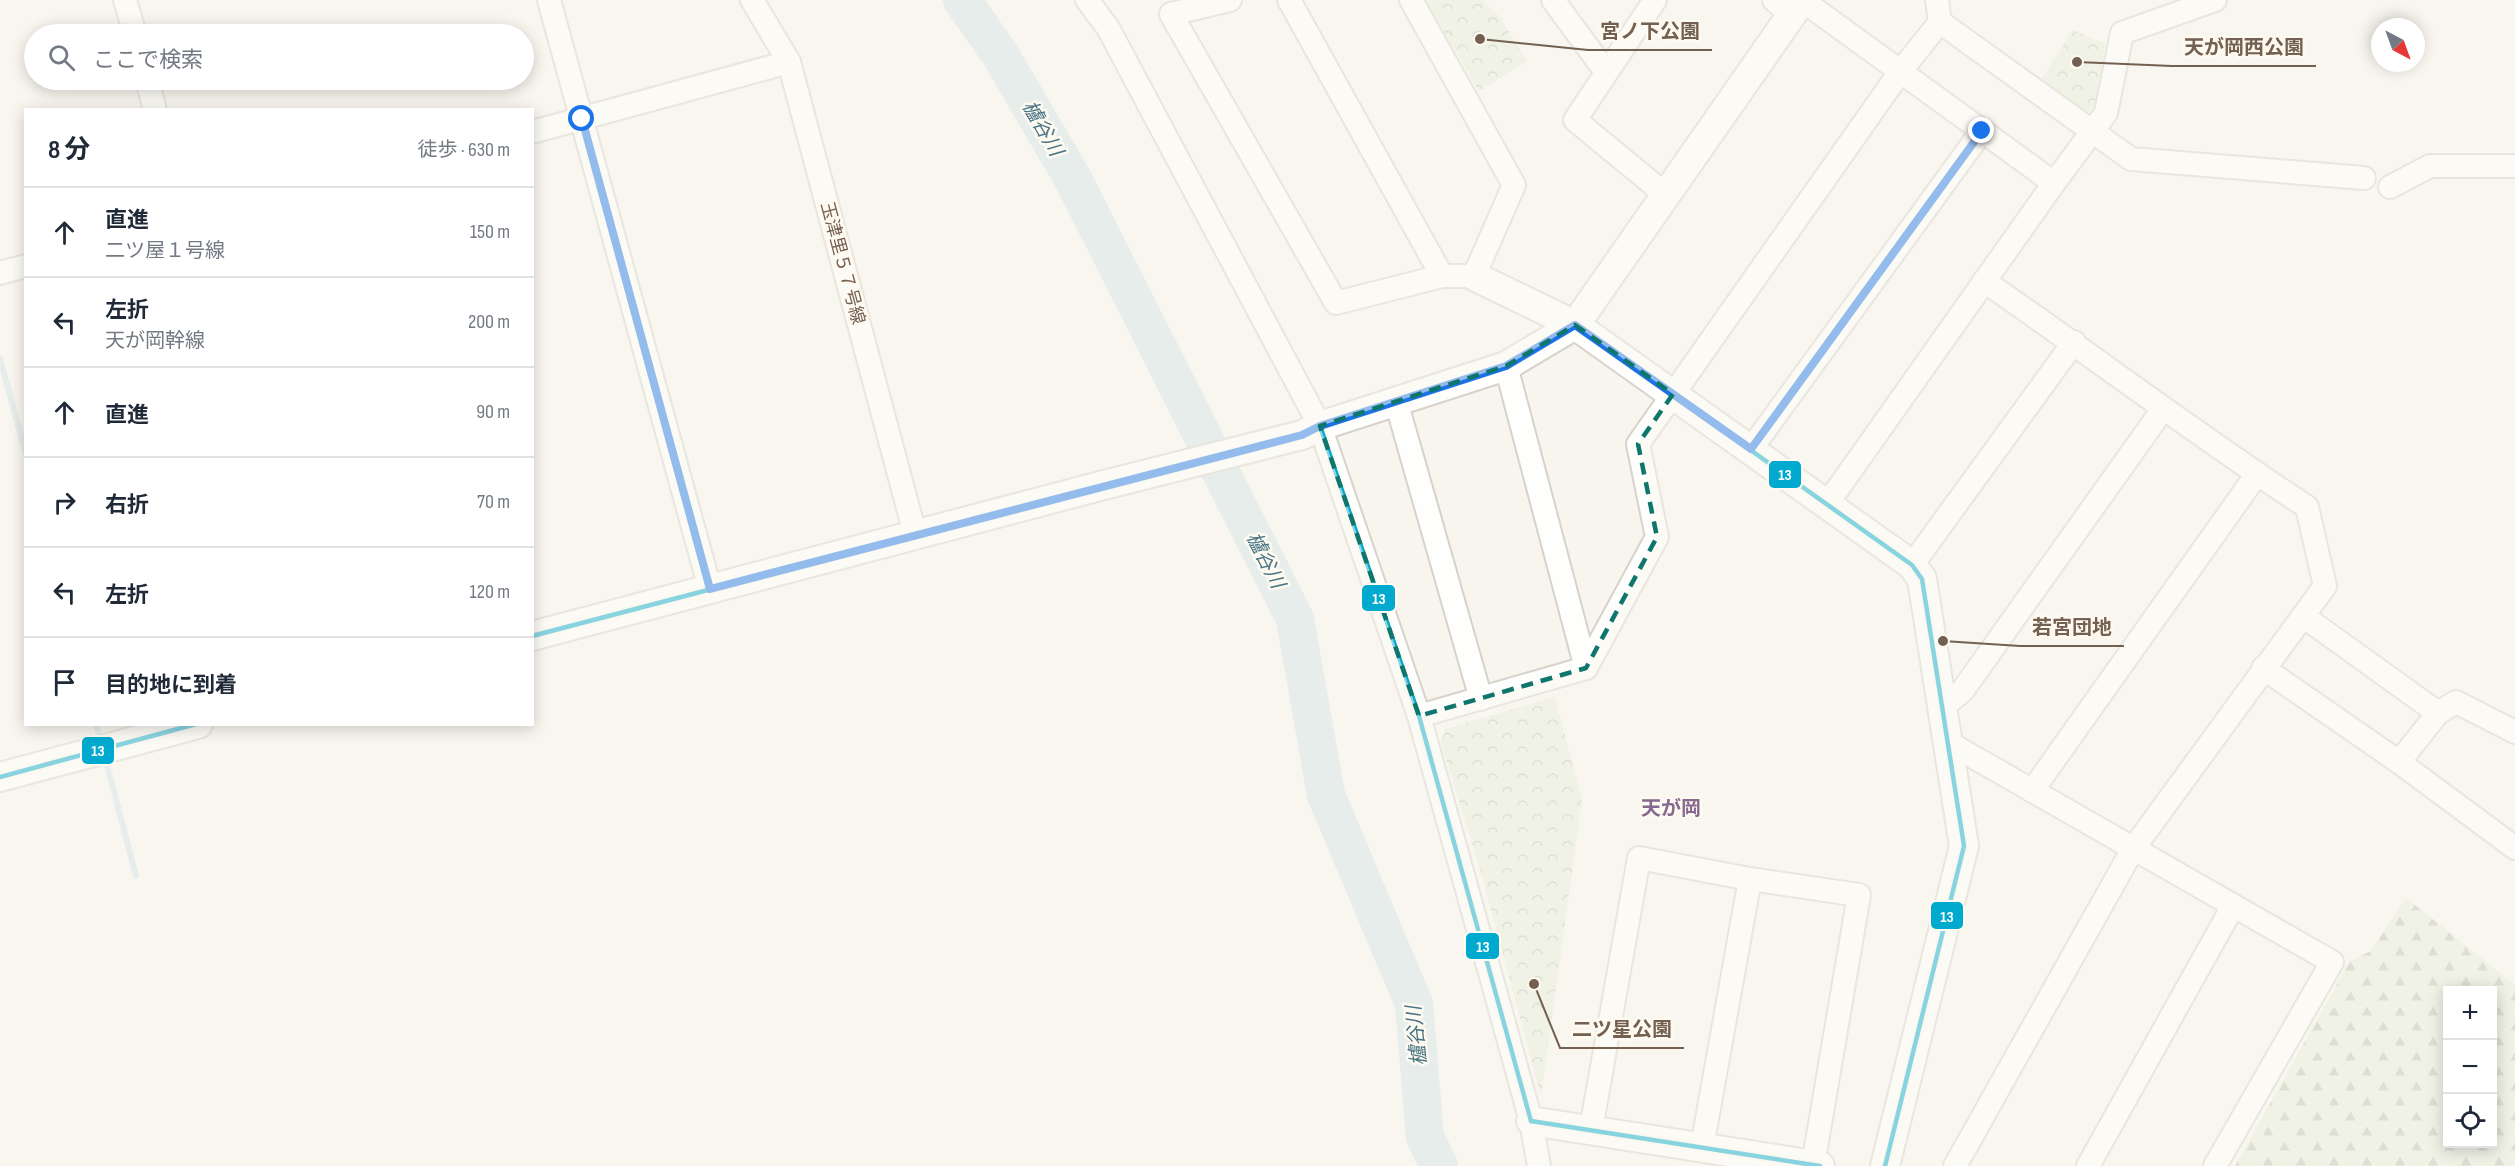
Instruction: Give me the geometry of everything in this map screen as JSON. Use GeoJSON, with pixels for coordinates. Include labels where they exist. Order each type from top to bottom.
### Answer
{"type":"FeatureCollection","features":[{"type":"Feature","properties":{"kind":"street"},"geometry":{"type":"LineString","coordinates":[[125,0],[132,24]]}},
{"type":"Feature","properties":{"kind":"street"},"geometry":{"type":"LineString","coordinates":[[549,0],[710,589]]}},
{"type":"Feature","properties":{"kind":"street","name":"玉津里５７号線"},"geometry":{"type":"LineString","coordinates":[[752,0],[789,62],[915,534]]}},
{"type":"Feature","properties":{"kind":"street"},"geometry":{"type":"LineString","coordinates":[[1087,0],[1108,28],[1311,430],[1419,716],[1531,1121],[1539,1166]]}},
{"type":"Feature","properties":{"kind":"street"},"geometry":{"type":"LineString","coordinates":[[1230,0],[1171,14],[1336,303],[1442,276],[1474,276],[1575,325],[1912,565],[1922,579],[1964,846],[1885,1166]]}},
{"type":"Feature","properties":{"kind":"street"},"geometry":{"type":"LineString","coordinates":[[1289,0],[1442,276]]}},
{"type":"Feature","properties":{"kind":"street"},"geometry":{"type":"LineString","coordinates":[[1411,0],[1514,185],[1474,276]]}},
{"type":"Feature","properties":{"kind":"street"},"geometry":{"type":"LineString","coordinates":[[1553,0],[1606,72]]}},
{"type":"Feature","properties":{"kind":"street"},"geometry":{"type":"LineString","coordinates":[[1655,0],[1575,120],[1666,195]]}},
{"type":"Feature","properties":{"kind":"street"},"geometry":{"type":"LineString","coordinates":[[1827,504],[2106,113],[2122,33],[2215,0]]}},
{"type":"Feature","properties":{"kind":"street"},"geometry":{"type":"LineString","coordinates":[[534,635],[1311,430],[1506,366],[1575,325],[1666,195],[1789,5],[1900,72],[2054,183]]}},
{"type":"Feature","properties":{"kind":"street"},"geometry":{"type":"LineString","coordinates":[[1419,716],[1586,668],[1657,537],[1638,444],[1900,72],[1939,11],[2131,159],[2364,178]]}},
{"type":"Feature","properties":{"kind":"street"},"geometry":{"type":"LineString","coordinates":[[534,131],[789,62]]}},
{"type":"Feature","properties":{"kind":"street"},"geometry":{"type":"LineString","coordinates":[[150,90],[154,108]]}},
{"type":"Feature","properties":{"kind":"street"},"geometry":{"type":"LineString","coordinates":[[1751,449],[1982,131]]}},
{"type":"Feature","properties":{"kind":"street"},"geometry":{"type":"LineString","coordinates":[[2390,188],[2430,166],[2515,166]]}},
{"type":"Feature","properties":{"kind":"street"},"geometry":{"type":"LineString","coordinates":[[0,273],[24,267]]}},
{"type":"Feature","properties":{"kind":"street"},"geometry":{"type":"LineString","coordinates":[[1955,1166],[2133,849],[2325,586],[2307,507],[2163,409],[2074,342],[1984,281]]}},
{"type":"Feature","properties":{"kind":"street"},"geometry":{"type":"LineString","coordinates":[[1912,565],[2074,342]]}},
{"type":"Feature","properties":{"kind":"street"},"geometry":{"type":"LineString","coordinates":[[1506,366],[1586,668]]}},
{"type":"Feature","properties":{"kind":"street"},"geometry":{"type":"LineString","coordinates":[[1396,402],[1481,699]]}},
{"type":"Feature","properties":{"kind":"street"},"geometry":{"type":"LineString","coordinates":[[1943,707],[1963,690],[2163,409]]}},
{"type":"Feature","properties":{"kind":"street"},"geometry":{"type":"LineString","coordinates":[[2032,791],[2257,474]]}},
{"type":"Feature","properties":{"kind":"street"},"geometry":{"type":"LineString","coordinates":[[2303,616],[2438,713]]}},
{"type":"Feature","properties":{"kind":"street"},"geometry":{"type":"LineString","coordinates":[[2264,668],[2399,762],[2515,848]]}},
{"type":"Feature","properties":{"kind":"street"},"geometry":{"type":"LineString","coordinates":[[2399,762],[2438,713],[2456,702],[2515,732]]}},
{"type":"Feature","properties":{"kind":"street"},"geometry":{"type":"LineString","coordinates":[[0,777],[191,726]]}},
{"type":"Feature","properties":{"kind":"street"},"geometry":{"type":"LineString","coordinates":[[1948,743],[2332,962],[2215,1166]]}},
{"type":"Feature","properties":{"kind":"street"},"geometry":{"type":"LineString","coordinates":[[1531,1121],[1817,1165],[1859,896],[1750,879],[1639,858],[1591,1129]]}},
{"type":"Feature","properties":{"kind":"street"},"geometry":{"type":"LineString","coordinates":[[1702,1147],[1750,879]]}},
{"type":"Feature","properties":{"kind":"street"},"geometry":{"type":"LineString","coordinates":[[2088,1166],[2234,906]]}},
{"type":"Feature","properties":{"kind":"highlighted area"},"geometry":{"type":"Polygon","coordinates":[[[1575,325],[1673,394],[1638,444],[1657,537],[1586,668],[1419,716],[1320,426],[1506,366],[1575,325]]]}},
{"type":"Feature","properties":{"kind":"green space"},"geometry":{"type":"Polygon","coordinates":[[[1425,0],[1482,0],[1499,16],[1527,61],[1479,91],[1425,0]]]}},
{"type":"Feature","properties":{"kind":"green space"},"geometry":{"type":"Polygon","coordinates":[[[2073,30],[2105,44],[2097,103],[2087,113],[2041,80],[2073,30]]]}},
{"type":"Feature","properties":{"kind":"green space"},"geometry":{"type":"Polygon","coordinates":[[[1555,697],[1582,800],[1541,1097],[1481,872],[1441,743],[1445,729],[1555,697]]]}},
{"type":"Feature","properties":{"kind":"green space"},"geometry":{"type":"Polygon","coordinates":[[[2406,898],[2515,985],[2515,1166],[2235,1166],[2350,961],[2371,951],[2406,898]]]}},
{"type":"Feature","properties":{"kind":"waterway","name":"櫨谷川"},"geometry":{"type":"LineString","coordinates":[[962,0],[1001,56],[1073,179],[1295,619],[1326,795],[1414,1004],[1425,1137],[1439,1166]]}},
{"type":"Feature","properties":{"kind":"waterway"},"geometry":{"type":"LineString","coordinates":[[0,358],[24,448]]}},
{"type":"Feature","properties":{"kind":"waterway"},"geometry":{"type":"LineString","coordinates":[[97,726],[101,742]]}},
{"type":"Feature","properties":{"kind":"waterway"},"geometry":{"type":"LineString","coordinates":[[105,757],[136,876]]}},
{"type":"Feature","properties":{"kind":"transit line","name":"13"},"geometry":{"type":"LineString","coordinates":[[1575,325],[1912,565],[1922,579],[1964,846],[1885,1166]]}},
{"type":"Feature","properties":{"kind":"transit line","name":"13"},"geometry":{"type":"LineString","coordinates":[[534,635],[1302,435],[1320,426],[1506,366],[1575,325]]}},
{"type":"Feature","properties":{"kind":"transit line","name":"13"},"geometry":{"type":"LineString","coordinates":[[1320,426],[1419,716],[1531,1121]]}},
{"type":"Feature","properties":{"kind":"transit line","name":"13"},"geometry":{"type":"LineString","coordinates":[[0,777],[189,726]]}},
{"type":"Feature","properties":{"kind":"transit line","name":"13"},"geometry":{"type":"LineString","coordinates":[[1531,1121],[1820,1166]]}},
{"type":"Feature","properties":{"kind":"place","name":"宮ノ下公園"},"geometry":{"type":"Point","coordinates":[1480,39]}},
{"type":"Feature","properties":{"kind":"place","name":"天が岡西公園"},"geometry":{"type":"Point","coordinates":[2077,62]}},
{"type":"Feature","properties":{"kind":"place","name":"若宮団地"},"geometry":{"type":"Point","coordinates":[1943,641]}},
{"type":"Feature","properties":{"kind":"place","name":"二ツ星公園"},"geometry":{"type":"Point","coordinates":[1534,984]}},
{"type":"Feature","properties":{"kind":"district","name":"天が岡"},"geometry":{"type":"Point","coordinates":[1671,808]}},
{"type":"Feature","properties":{"kind":"route"},"geometry":{"type":"LineString","coordinates":[[582,119],[710,589],[1302,435],[1320,426],[1506,366],[1575,325],[1751,449],[1982,131]]}}]}
